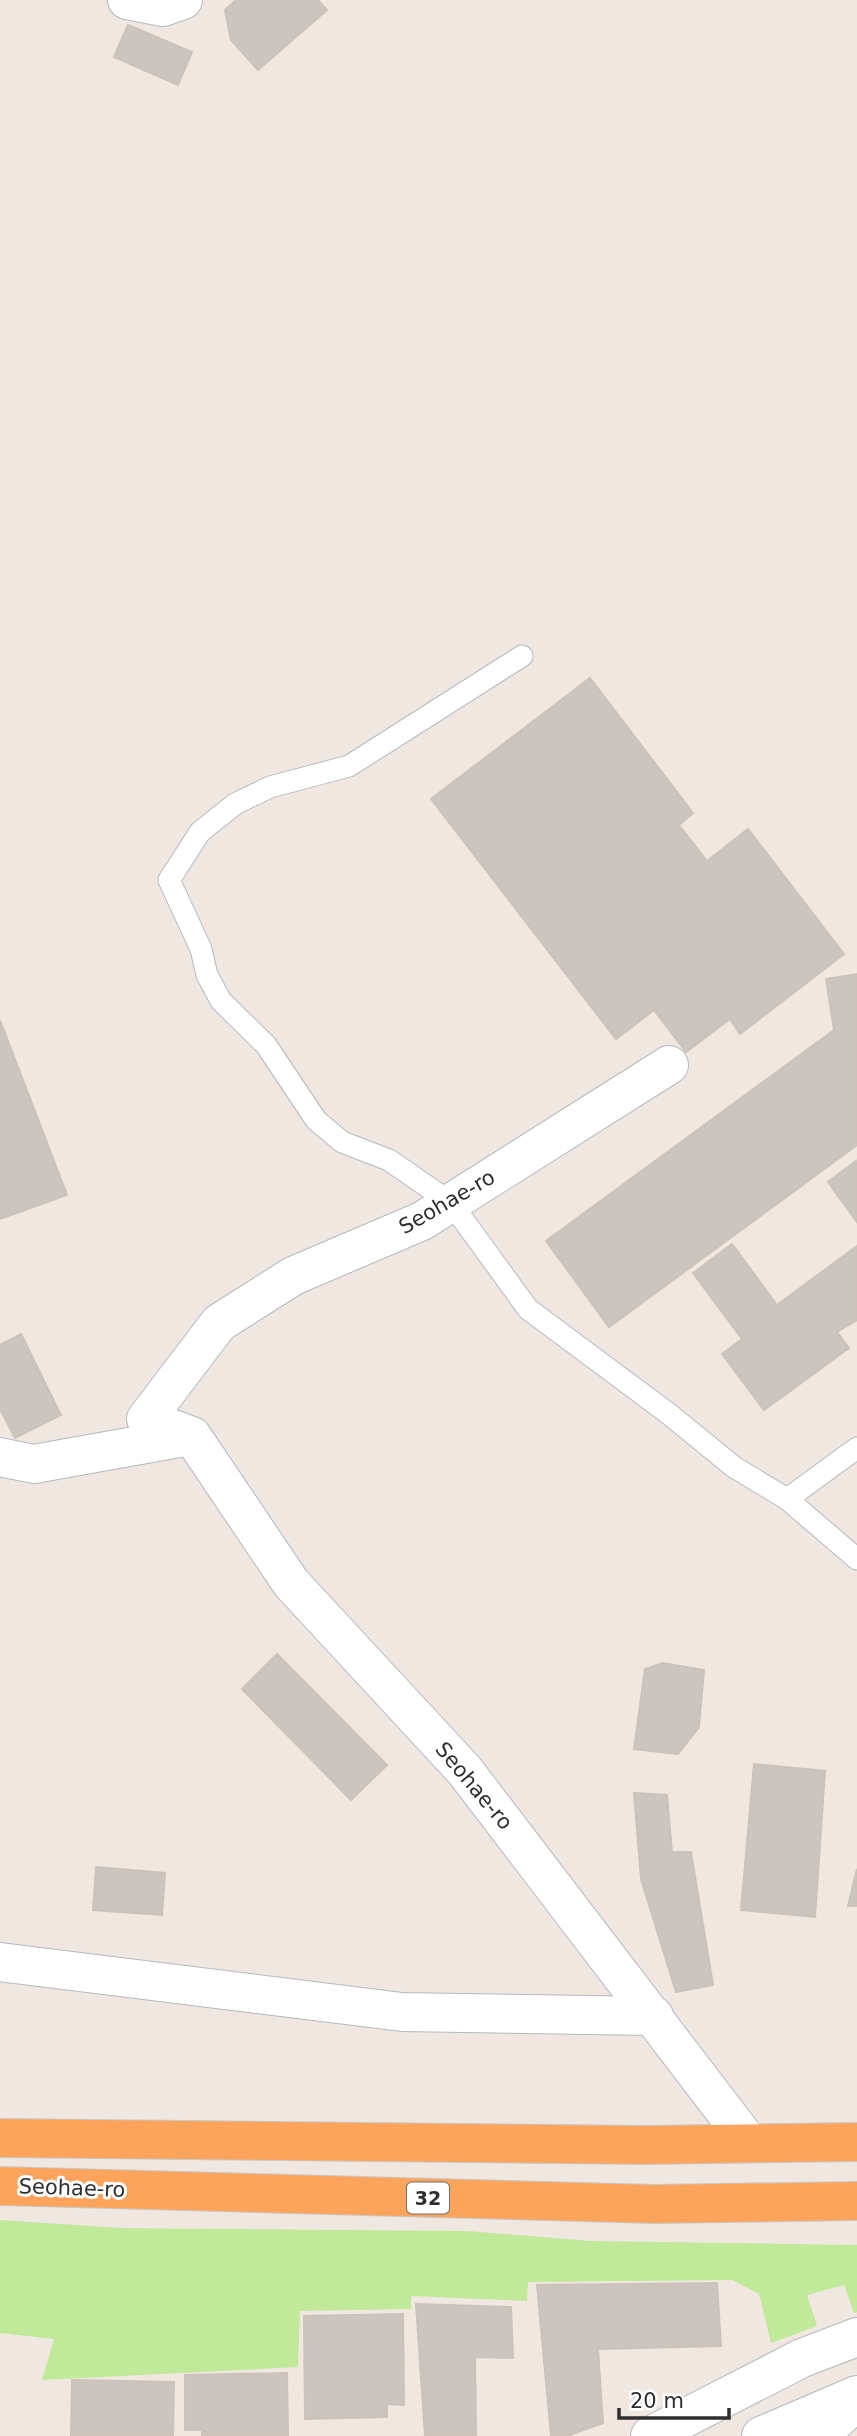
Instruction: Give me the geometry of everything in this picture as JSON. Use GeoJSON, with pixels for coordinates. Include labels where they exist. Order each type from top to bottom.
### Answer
{"type":"FeatureCollection","features":[{"type":"Feature","properties":{"kind":"highway"},"geometry":{"type":"LineString","coordinates":[[0,2138],[857,2142]]}},
{"type":"Feature","properties":{"kind":"highway","name":"Seohae-ro"},"geometry":{"type":"LineString","coordinates":[[0,2186],[654,2204],[857,2201]]}},
{"type":"Feature","properties":{"kind":"street"},"geometry":{"type":"LineString","coordinates":[[127,0],[163,7],[183,0]]}},
{"type":"Feature","properties":{"kind":"street","name":"Seohae-ro"},"geometry":{"type":"LineString","coordinates":[[669,1066],[422,1221],[293,1276],[219,1323],[146,1419],[192,1436],[291,1583],[465,1771],[750,2143]]}},
{"type":"Feature","properties":{"kind":"street"},"geometry":{"type":"LineString","coordinates":[[0,1457],[34,1464],[192,1436]]}},
{"type":"Feature","properties":{"kind":"street"},"geometry":{"type":"LineString","coordinates":[[0,1962],[402,2012],[654,2016]]}},
{"type":"Feature","properties":{"kind":"street"},"geometry":{"type":"LineString","coordinates":[[668,2432],[802,2358],[857,2337]]}},
{"type":"Feature","properties":{"kind":"street"},"geometry":{"type":"LineString","coordinates":[[761,2436],[857,2395]]}},
{"type":"Feature","properties":{"kind":"street"},"geometry":{"type":"LineString","coordinates":[[818,2436],[857,2401]]}},
{"type":"Feature","properties":{"kind":"lane"},"geometry":{"type":"LineString","coordinates":[[522,656],[349,766],[270,787],[235,804],[200,832],[169,880],[201,948],[207,975],[221,1001],[239,1022],[266,1045],[316,1121],[342,1142],[389,1160],[451,1203],[528,1309],[578,1349],[669,1413],[734,1467],[786,1499],[857,1559]]}},
{"type":"Feature","properties":{"kind":"lane"},"geometry":{"type":"LineString","coordinates":[[786,1499],[857,1448]]}},
{"type":"Feature","properties":{"kind":"green space"},"geometry":{"type":"Polygon","coordinates":[[[0,2220],[121,2228],[467,2231],[590,2241],[857,2245],[857,2312],[854,2313],[844,2285],[807,2295],[817,2326],[771,2343],[759,2294],[732,2280],[528,2282],[527,2301],[411,2296],[411,2309],[300,2311],[298,2367],[42,2380],[54,2339],[0,2333],[0,2220]]]}},
{"type":"Feature","properties":{"kind":"building"},"geometry":{"type":"Polygon","coordinates":[[[236,0],[318,0],[327,10],[258,70],[231,40],[225,10],[236,0]]]}},
{"type":"Feature","properties":{"kind":"building"},"geometry":{"type":"Polygon","coordinates":[[[128,25],[192,52],[178,85],[114,57],[128,25]]]}},
{"type":"Feature","properties":{"kind":"building"},"geometry":{"type":"Polygon","coordinates":[[[590,678],[693,813],[679,825],[707,861],[748,829],[844,954],[740,1034],[730,1019],[686,1052],[654,1010],[616,1039],[431,799],[590,678]]]}},
{"type":"Feature","properties":{"kind":"building"},"geometry":{"type":"Polygon","coordinates":[[[857,974],[857,1145],[609,1327],[546,1241],[834,1030],[826,979],[857,974]]]}},
{"type":"Feature","properties":{"kind":"building"},"geometry":{"type":"Polygon","coordinates":[[[0,1020],[67,1195],[0,1219],[0,1020]]]}},
{"type":"Feature","properties":{"kind":"building"},"geometry":{"type":"Polygon","coordinates":[[[856,1161],[857,1163],[857,1222],[828,1182],[856,1161]]]}},
{"type":"Feature","properties":{"kind":"building"},"geometry":{"type":"Polygon","coordinates":[[[732,1244],[777,1305],[857,1246],[857,1320],[837,1332],[849,1348],[764,1410],[722,1354],[742,1339],[693,1273],[732,1244]]]}},
{"type":"Feature","properties":{"kind":"building"},"geometry":{"type":"Polygon","coordinates":[[[21,1334],[61,1415],[15,1438],[0,1409],[0,1345],[21,1334]]]}},
{"type":"Feature","properties":{"kind":"building"},"geometry":{"type":"Polygon","coordinates":[[[277,1654],[387,1765],[351,1800],[242,1689],[277,1654]]]}},
{"type":"Feature","properties":{"kind":"building"},"geometry":{"type":"Polygon","coordinates":[[[663,1663],[704,1670],[699,1727],[678,1754],[634,1749],[645,1669],[663,1663]]]}},
{"type":"Feature","properties":{"kind":"building"},"geometry":{"type":"Polygon","coordinates":[[[754,1764],[825,1771],[815,1917],[741,1910],[754,1764]]]}},
{"type":"Feature","properties":{"kind":"building"},"geometry":{"type":"Polygon","coordinates":[[[634,1793],[667,1795],[672,1852],[691,1852],[713,1985],[676,1992],[641,1879],[634,1793]]]}},
{"type":"Feature","properties":{"kind":"building"},"geometry":{"type":"Polygon","coordinates":[[[96,1867],[165,1873],[162,1915],[93,1910],[96,1867]]]}},
{"type":"Feature","properties":{"kind":"building"},"geometry":{"type":"Polygon","coordinates":[[[857,1869],[857,1906],[848,1906],[857,1869]]]}},
{"type":"Feature","properties":{"kind":"building"},"geometry":{"type":"Polygon","coordinates":[[[717,2283],[721,2346],[598,2349],[603,2423],[567,2436],[551,2436],[537,2285],[717,2283]]]}},
{"type":"Feature","properties":{"kind":"building"},"geometry":{"type":"Polygon","coordinates":[[[416,2304],[511,2307],[513,2358],[475,2357],[476,2436],[425,2436],[416,2304]]]}},
{"type":"Feature","properties":{"kind":"building"},"geometry":{"type":"Polygon","coordinates":[[[403,2314],[404,2405],[387,2404],[387,2417],[305,2419],[304,2316],[403,2314]]]}},
{"type":"Feature","properties":{"kind":"building"},"geometry":{"type":"Polygon","coordinates":[[[287,2373],[288,2436],[202,2436],[202,2430],[185,2430],[185,2375],[287,2373]]]}},
{"type":"Feature","properties":{"kind":"building"},"geometry":{"type":"Polygon","coordinates":[[[72,2380],[174,2382],[173,2436],[71,2436],[72,2380]]]}}]}
